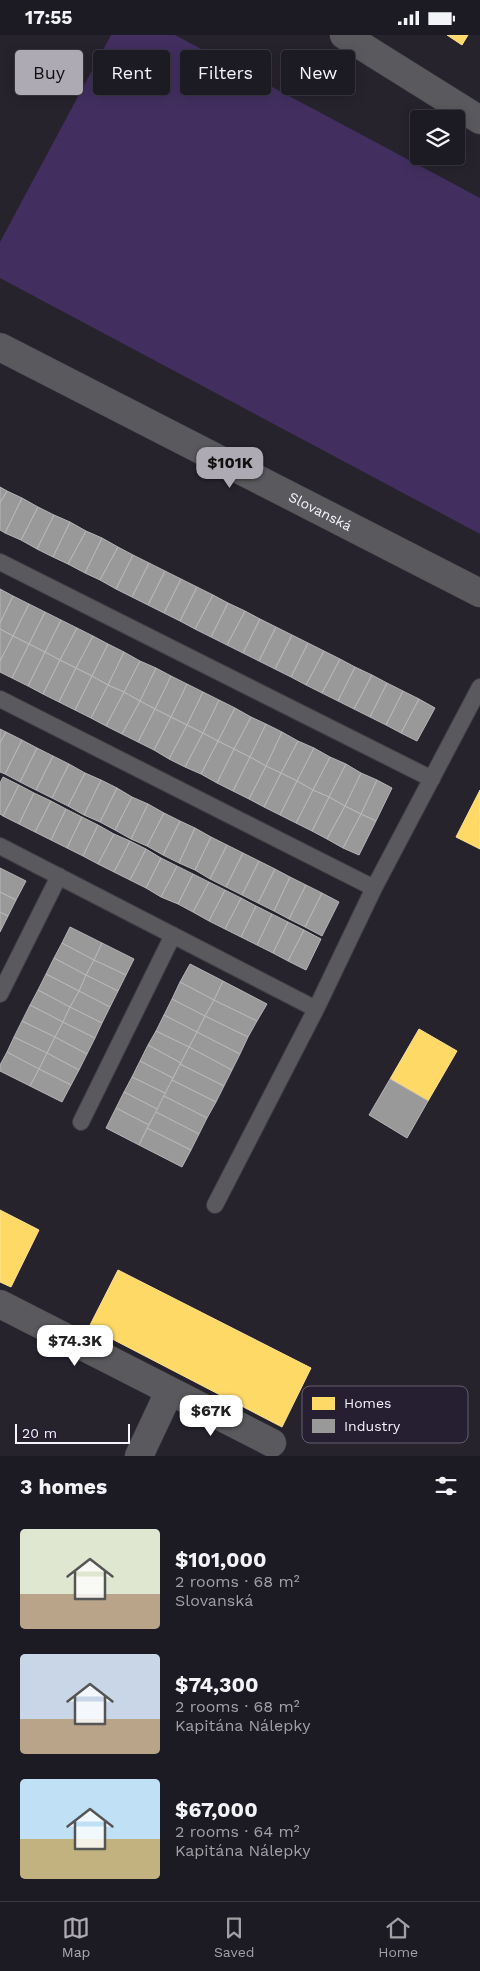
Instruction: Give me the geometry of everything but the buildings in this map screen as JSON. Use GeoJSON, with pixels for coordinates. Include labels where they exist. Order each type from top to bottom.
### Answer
{"type":"FeatureCollection","features":[{"type":"Feature","properties":{"kind":"street"},"geometry":{"type":"LineString","coordinates":[[344,35],[480,120]]}},
{"type":"Feature","properties":{"kind":"street","name":"Slovanská"},"geometry":{"type":"LineString","coordinates":[[0,347],[480,593]]}},
{"type":"Feature","properties":{"kind":"street"},"geometry":{"type":"LineString","coordinates":[[0,1305],[272,1443]]}},
{"type":"Feature","properties":{"kind":"street"},"geometry":{"type":"LineString","coordinates":[[139,1456],[169,1392]]}},
{"type":"Feature","properties":{"kind":"lane"},"geometry":{"type":"LineString","coordinates":[[0,562],[432,779]]}},
{"type":"Feature","properties":{"kind":"lane"},"geometry":{"type":"LineString","coordinates":[[215,1205],[316,1009],[374,888],[480,687]]}},
{"type":"Feature","properties":{"kind":"lane"},"geometry":{"type":"LineString","coordinates":[[0,699],[374,888]]}},
{"type":"Feature","properties":{"kind":"lane"},"geometry":{"type":"LineString","coordinates":[[0,846],[316,1009]]}},
{"type":"Feature","properties":{"kind":"lane"},"geometry":{"type":"LineString","coordinates":[[0,994],[59,876]]}},
{"type":"Feature","properties":{"kind":"lane"},"geometry":{"type":"LineString","coordinates":[[81,1122],[173,935]]}},
{"type":"Feature","properties":{"kind":"shaded area"},"geometry":{"type":"Polygon","coordinates":[[[111,35],[175,35],[203,50],[180,50],[180,95],[271,95],[271,86],[281,92],[281,95],[287,95],[410,161],[410,165],[418,165],[480,198],[480,534],[0,278],[0,242],[79,95],[83,95],[83,87],[93,69],[93,95],[170,95],[170,50],[103,50],[111,35]]]}}]}
